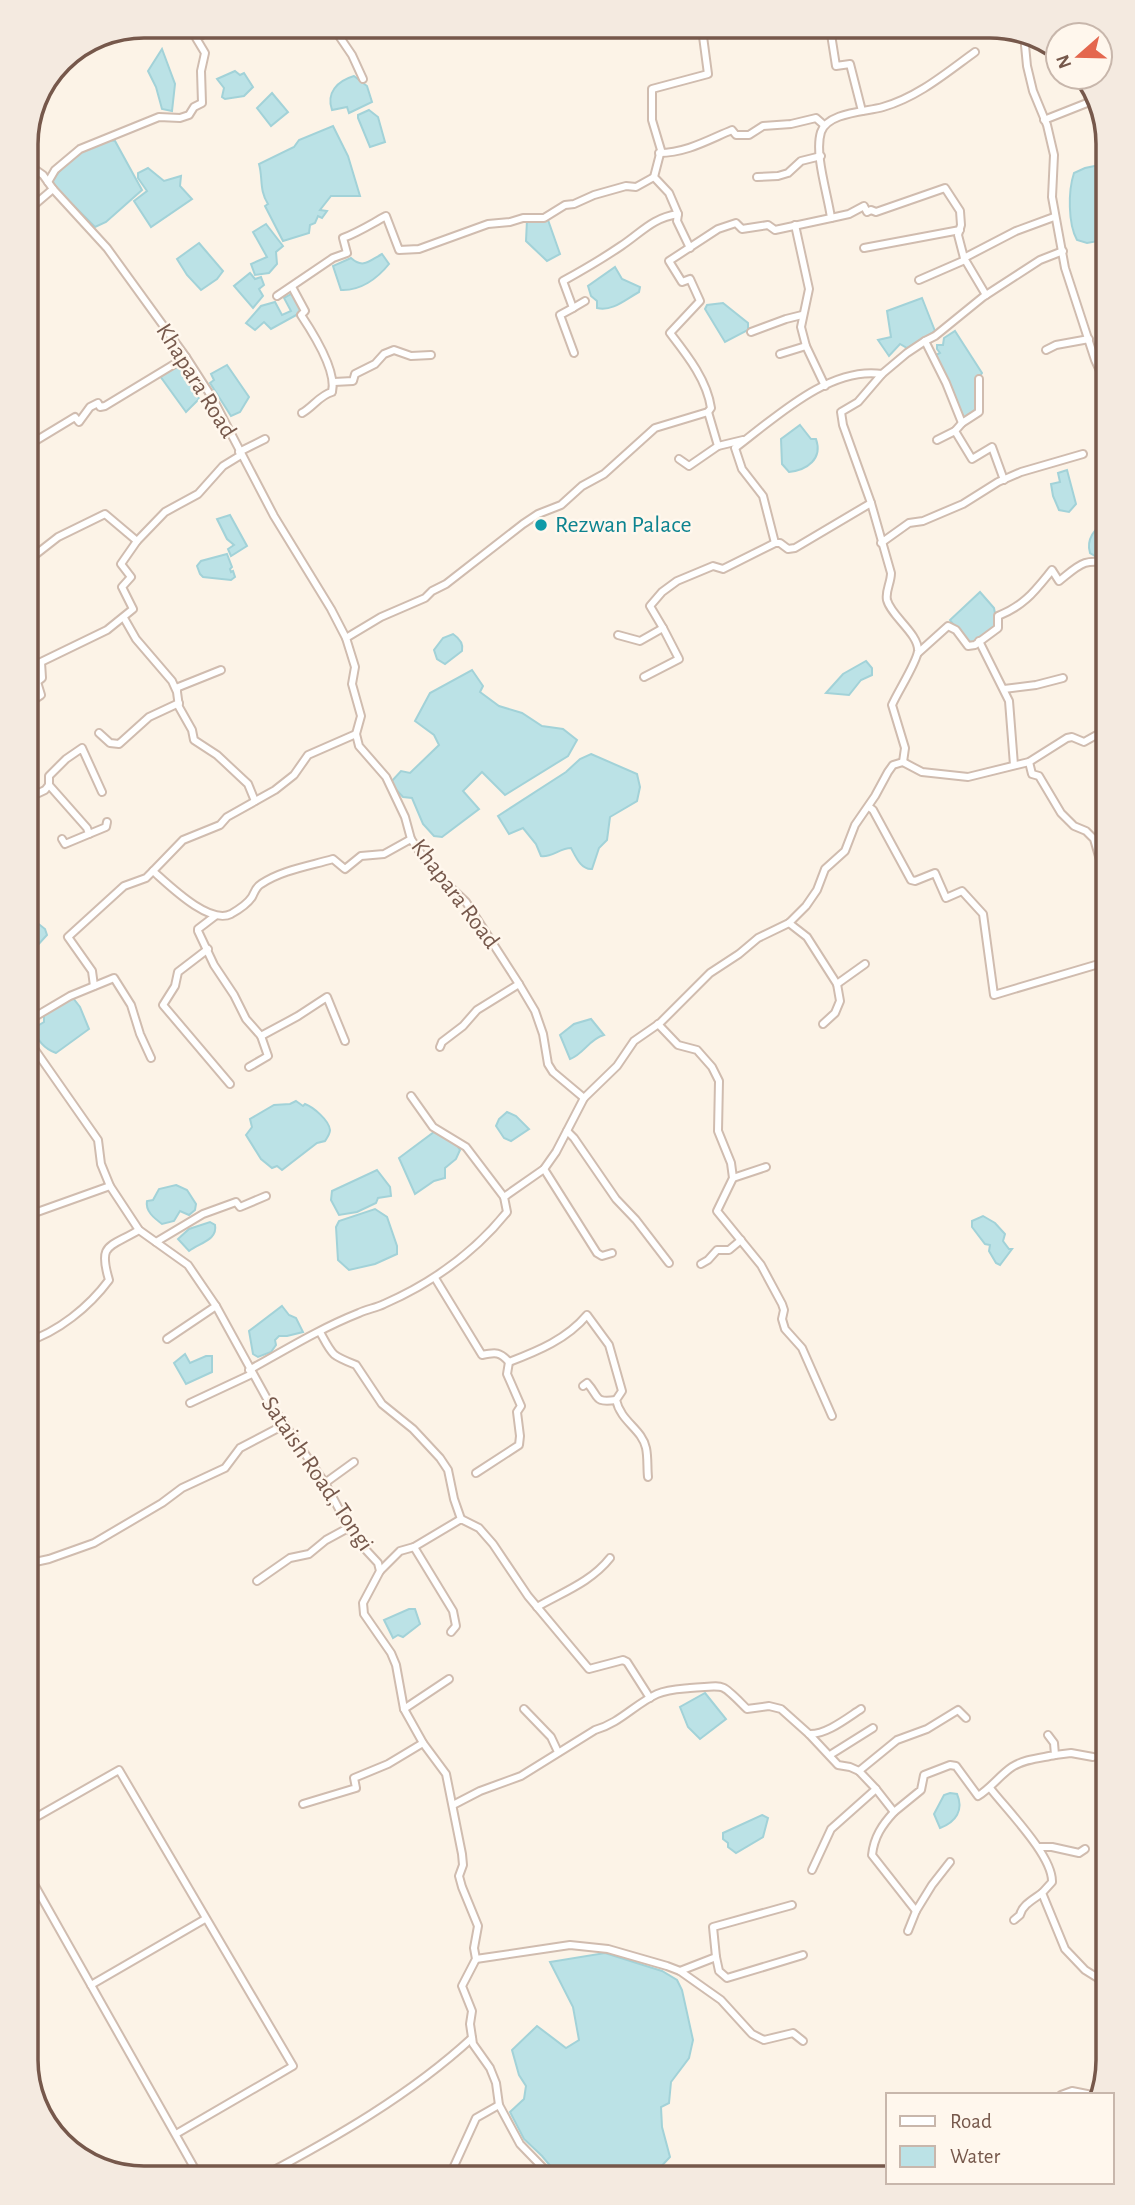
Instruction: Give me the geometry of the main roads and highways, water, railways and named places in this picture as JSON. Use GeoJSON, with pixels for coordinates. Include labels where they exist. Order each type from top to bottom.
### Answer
{"type":"FeatureCollection","features":[{"type":"Feature","properties":{"kind":"water"},"geometry":{"type":"Polygon","coordinates":[[[162,49],[175,84],[172,111],[162,109],[148,71],[162,49]]]}},
{"type":"Feature","properties":{"kind":"water"},"geometry":{"type":"Polygon","coordinates":[[[235,71],[240,75],[244,73],[253,87],[244,96],[225,99],[222,97],[224,88],[217,79],[235,71]]]}},
{"type":"Feature","properties":{"kind":"water"},"geometry":{"type":"Polygon","coordinates":[[[354,76],[367,86],[372,102],[349,113],[347,107],[332,110],[331,98],[334,89],[354,76]]]}},
{"type":"Feature","properties":{"kind":"water"},"geometry":{"type":"Polygon","coordinates":[[[272,93],[288,112],[271,126],[257,108],[272,93]]]}},
{"type":"Feature","properties":{"kind":"water"},"geometry":{"type":"Polygon","coordinates":[[[369,110],[378,117],[385,142],[370,147],[358,118],[358,115],[369,110]]]}},
{"type":"Feature","properties":{"kind":"water"},"geometry":{"type":"Polygon","coordinates":[[[333,126],[348,156],[360,196],[331,196],[320,210],[327,211],[322,218],[318,216],[315,223],[310,225],[309,233],[283,241],[265,206],[268,204],[263,194],[259,164],[294,147],[299,140],[333,126]]]}},
{"type":"Feature","properties":{"kind":"water"},"geometry":{"type":"Polygon","coordinates":[[[105,139],[115,141],[142,190],[106,222],[95,227],[51,183],[74,156],[105,139]]]}},
{"type":"Feature","properties":{"kind":"water"},"geometry":{"type":"Polygon","coordinates":[[[1096,166],[1096,241],[1087,243],[1077,240],[1070,207],[1074,173],[1096,166]]]}},
{"type":"Feature","properties":{"kind":"water"},"geometry":{"type":"Polygon","coordinates":[[[148,168],[164,181],[181,176],[180,186],[192,199],[151,227],[134,201],[147,191],[138,178],[138,173],[148,168]]]}},
{"type":"Feature","properties":{"kind":"water"},"geometry":{"type":"Polygon","coordinates":[[[527,220],[548,220],[560,254],[547,261],[526,241],[527,220]]]}},
{"type":"Feature","properties":{"kind":"water"},"geometry":{"type":"Polygon","coordinates":[[[266,224],[283,246],[276,252],[277,264],[269,273],[255,275],[251,264],[267,257],[253,232],[266,224]]]}},
{"type":"Feature","properties":{"kind":"water"},"geometry":{"type":"Polygon","coordinates":[[[199,243],[223,271],[217,279],[201,290],[177,259],[199,243]]]}},
{"type":"Feature","properties":{"kind":"water"},"geometry":{"type":"Polygon","coordinates":[[[382,254],[389,264],[379,275],[361,286],[341,290],[333,266],[351,258],[359,263],[366,263],[382,254]]]}},
{"type":"Feature","properties":{"kind":"water"},"geometry":{"type":"Polygon","coordinates":[[[615,267],[622,279],[640,287],[639,292],[613,307],[597,308],[597,301],[591,296],[588,286],[615,267]]]}},
{"type":"Feature","properties":{"kind":"water"},"geometry":{"type":"Polygon","coordinates":[[[250,273],[255,279],[261,277],[264,285],[259,289],[263,296],[253,308],[234,286],[250,273]]]}},
{"type":"Feature","properties":{"kind":"water"},"geometry":{"type":"Polygon","coordinates":[[[293,293],[302,308],[300,313],[271,329],[264,322],[255,330],[246,323],[261,306],[275,302],[282,315],[291,311],[284,298],[293,293]]]}},
{"type":"Feature","properties":{"kind":"water"},"geometry":{"type":"Polygon","coordinates":[[[922,298],[935,331],[907,348],[900,344],[889,356],[878,340],[891,337],[887,311],[922,298]]]}},
{"type":"Feature","properties":{"kind":"water"},"geometry":{"type":"Polygon","coordinates":[[[723,303],[748,323],[748,330],[725,342],[705,309],[707,305],[723,303]]]}},
{"type":"Feature","properties":{"kind":"water"},"geometry":{"type":"Polygon","coordinates":[[[955,331],[982,373],[978,379],[978,411],[963,421],[934,356],[940,353],[937,345],[943,345],[944,338],[955,331]]]}},
{"type":"Feature","properties":{"kind":"water"},"geometry":{"type":"Polygon","coordinates":[[[227,365],[249,397],[240,412],[231,416],[210,383],[214,380],[211,374],[227,365]]]}},
{"type":"Feature","properties":{"kind":"water"},"geometry":{"type":"Polygon","coordinates":[[[176,366],[188,374],[199,399],[186,412],[160,376],[176,366]]]}},
{"type":"Feature","properties":{"kind":"water"},"geometry":{"type":"Polygon","coordinates":[[[800,425],[811,439],[816,439],[817,452],[807,466],[789,472],[782,464],[781,439],[800,425]]]}},
{"type":"Feature","properties":{"kind":"water"},"geometry":{"type":"Polygon","coordinates":[[[1067,470],[1076,504],[1069,512],[1059,510],[1051,484],[1060,482],[1058,473],[1067,470]]]}},
{"type":"Feature","properties":{"kind":"water"},"geometry":{"type":"Polygon","coordinates":[[[230,515],[247,546],[231,556],[228,549],[234,545],[227,539],[217,519],[230,515]]]}},
{"type":"Feature","properties":{"kind":"water"},"geometry":{"type":"Polygon","coordinates":[[[1096,530],[1095,556],[1090,553],[1091,537],[1096,530]]]}},
{"type":"Feature","properties":{"kind":"water"},"geometry":{"type":"Polygon","coordinates":[[[227,554],[231,572],[233,571],[235,577],[231,580],[203,577],[200,574],[197,566],[201,561],[227,554]]]}},
{"type":"Feature","properties":{"kind":"water"},"geometry":{"type":"Polygon","coordinates":[[[980,592],[994,608],[997,624],[972,644],[950,620],[980,592]]]}},
{"type":"Feature","properties":{"kind":"water"},"geometry":{"type":"Polygon","coordinates":[[[453,634],[461,641],[462,651],[445,664],[437,659],[434,650],[443,638],[453,634]]]}},
{"type":"Feature","properties":{"kind":"water"},"geometry":{"type":"Polygon","coordinates":[[[866,661],[872,668],[872,675],[861,680],[849,695],[826,693],[843,674],[866,661]]]}},
{"type":"Feature","properties":{"kind":"water"},"geometry":{"type":"Polygon","coordinates":[[[472,670],[483,686],[480,692],[499,706],[522,713],[542,726],[563,729],[577,740],[568,756],[505,795],[482,772],[463,791],[479,809],[442,837],[434,836],[423,824],[412,798],[403,797],[390,783],[401,771],[410,773],[439,745],[434,735],[415,721],[430,693],[472,670]]]}},
{"type":"Feature","properties":{"kind":"water"},"geometry":{"type":"Polygon","coordinates":[[[591,754],[637,774],[640,787],[637,801],[610,817],[607,840],[599,848],[592,869],[588,869],[577,859],[571,848],[541,856],[536,844],[523,828],[509,834],[498,816],[591,754]]]}},
{"type":"Feature","properties":{"kind":"water"},"geometry":{"type":"Polygon","coordinates":[[[39,924],[45,929],[47,935],[39,944],[39,924]]]}},
{"type":"Feature","properties":{"kind":"water"},"geometry":{"type":"Polygon","coordinates":[[[73,998],[89,1029],[56,1053],[39,1040],[39,1025],[44,1022],[44,1014],[73,998]]]}},
{"type":"Feature","properties":{"kind":"water"},"geometry":{"type":"Polygon","coordinates":[[[591,1019],[604,1035],[570,1059],[560,1035],[574,1024],[591,1019]]]}},
{"type":"Feature","properties":{"kind":"water"},"geometry":{"type":"Polygon","coordinates":[[[296,1101],[320,1114],[327,1122],[330,1133],[325,1141],[317,1143],[282,1170],[277,1166],[272,1168],[261,1159],[246,1135],[252,1127],[250,1119],[274,1105],[296,1101]]]}},
{"type":"Feature","properties":{"kind":"water"},"geometry":{"type":"Polygon","coordinates":[[[507,1112],[516,1116],[529,1129],[511,1141],[504,1138],[496,1126],[507,1112]]]}},
{"type":"Feature","properties":{"kind":"water"},"geometry":{"type":"Polygon","coordinates":[[[434,1132],[456,1144],[460,1150],[456,1159],[445,1168],[445,1178],[434,1181],[415,1194],[399,1158],[434,1132]]]}},
{"type":"Feature","properties":{"kind":"water"},"geometry":{"type":"Polygon","coordinates":[[[377,1170],[390,1187],[391,1196],[378,1198],[376,1203],[357,1212],[339,1215],[331,1200],[332,1191],[377,1170]]]}},
{"type":"Feature","properties":{"kind":"water"},"geometry":{"type":"Polygon","coordinates":[[[176,1185],[187,1190],[196,1204],[195,1210],[189,1215],[180,1211],[174,1221],[162,1224],[149,1211],[147,1201],[153,1200],[159,1189],[176,1185]]]}},
{"type":"Feature","properties":{"kind":"water"},"geometry":{"type":"Polygon","coordinates":[[[375,1209],[387,1217],[397,1254],[375,1264],[349,1270],[338,1260],[336,1227],[339,1221],[375,1209]]]}},
{"type":"Feature","properties":{"kind":"water"},"geometry":{"type":"Polygon","coordinates":[[[983,1216],[995,1223],[1005,1234],[1003,1241],[1012,1249],[1000,1265],[989,1251],[990,1245],[985,1244],[972,1227],[972,1221],[983,1216]]]}},
{"type":"Feature","properties":{"kind":"water"},"geometry":{"type":"Polygon","coordinates":[[[210,1222],[215,1225],[214,1234],[189,1251],[178,1239],[189,1229],[210,1222]]]}},
{"type":"Feature","properties":{"kind":"water"},"geometry":{"type":"Polygon","coordinates":[[[282,1306],[289,1315],[296,1318],[303,1332],[279,1336],[271,1352],[258,1357],[253,1354],[249,1331],[282,1306]]]}},
{"type":"Feature","properties":{"kind":"water"},"geometry":{"type":"Polygon","coordinates":[[[185,1354],[190,1363],[212,1356],[212,1372],[186,1384],[174,1363],[185,1354]]]}},
{"type":"Feature","properties":{"kind":"water"},"geometry":{"type":"Polygon","coordinates":[[[415,1609],[420,1624],[403,1637],[398,1635],[393,1638],[384,1620],[415,1609]]]}},
{"type":"Feature","properties":{"kind":"water"},"geometry":{"type":"Polygon","coordinates":[[[705,1693],[726,1719],[700,1739],[688,1727],[680,1707],[705,1693]]]}},
{"type":"Feature","properties":{"kind":"water"},"geometry":{"type":"Polygon","coordinates":[[[957,1794],[959,1810],[954,1819],[940,1828],[934,1814],[944,1795],[957,1794]]]}},
{"type":"Feature","properties":{"kind":"water"},"geometry":{"type":"Polygon","coordinates":[[[762,1815],[768,1818],[763,1837],[736,1853],[728,1847],[723,1833],[762,1815]]]}},
{"type":"Feature","properties":{"kind":"water"},"geometry":{"type":"Polygon","coordinates":[[[605,1953],[662,1971],[677,1980],[682,1990],[693,2040],[689,2058],[671,2082],[669,2103],[661,2107],[662,2127],[670,2157],[662,2166],[550,2166],[524,2139],[510,2112],[524,2099],[526,2086],[519,2075],[512,2050],[537,2026],[566,2048],[579,2040],[573,2007],[550,1962],[605,1953]]]}},
{"type":"Feature","properties":{"kind":"place","name":"Rezwan Palace"},"geometry":{"type":"Point","coordinates":[541,525]}}]}
